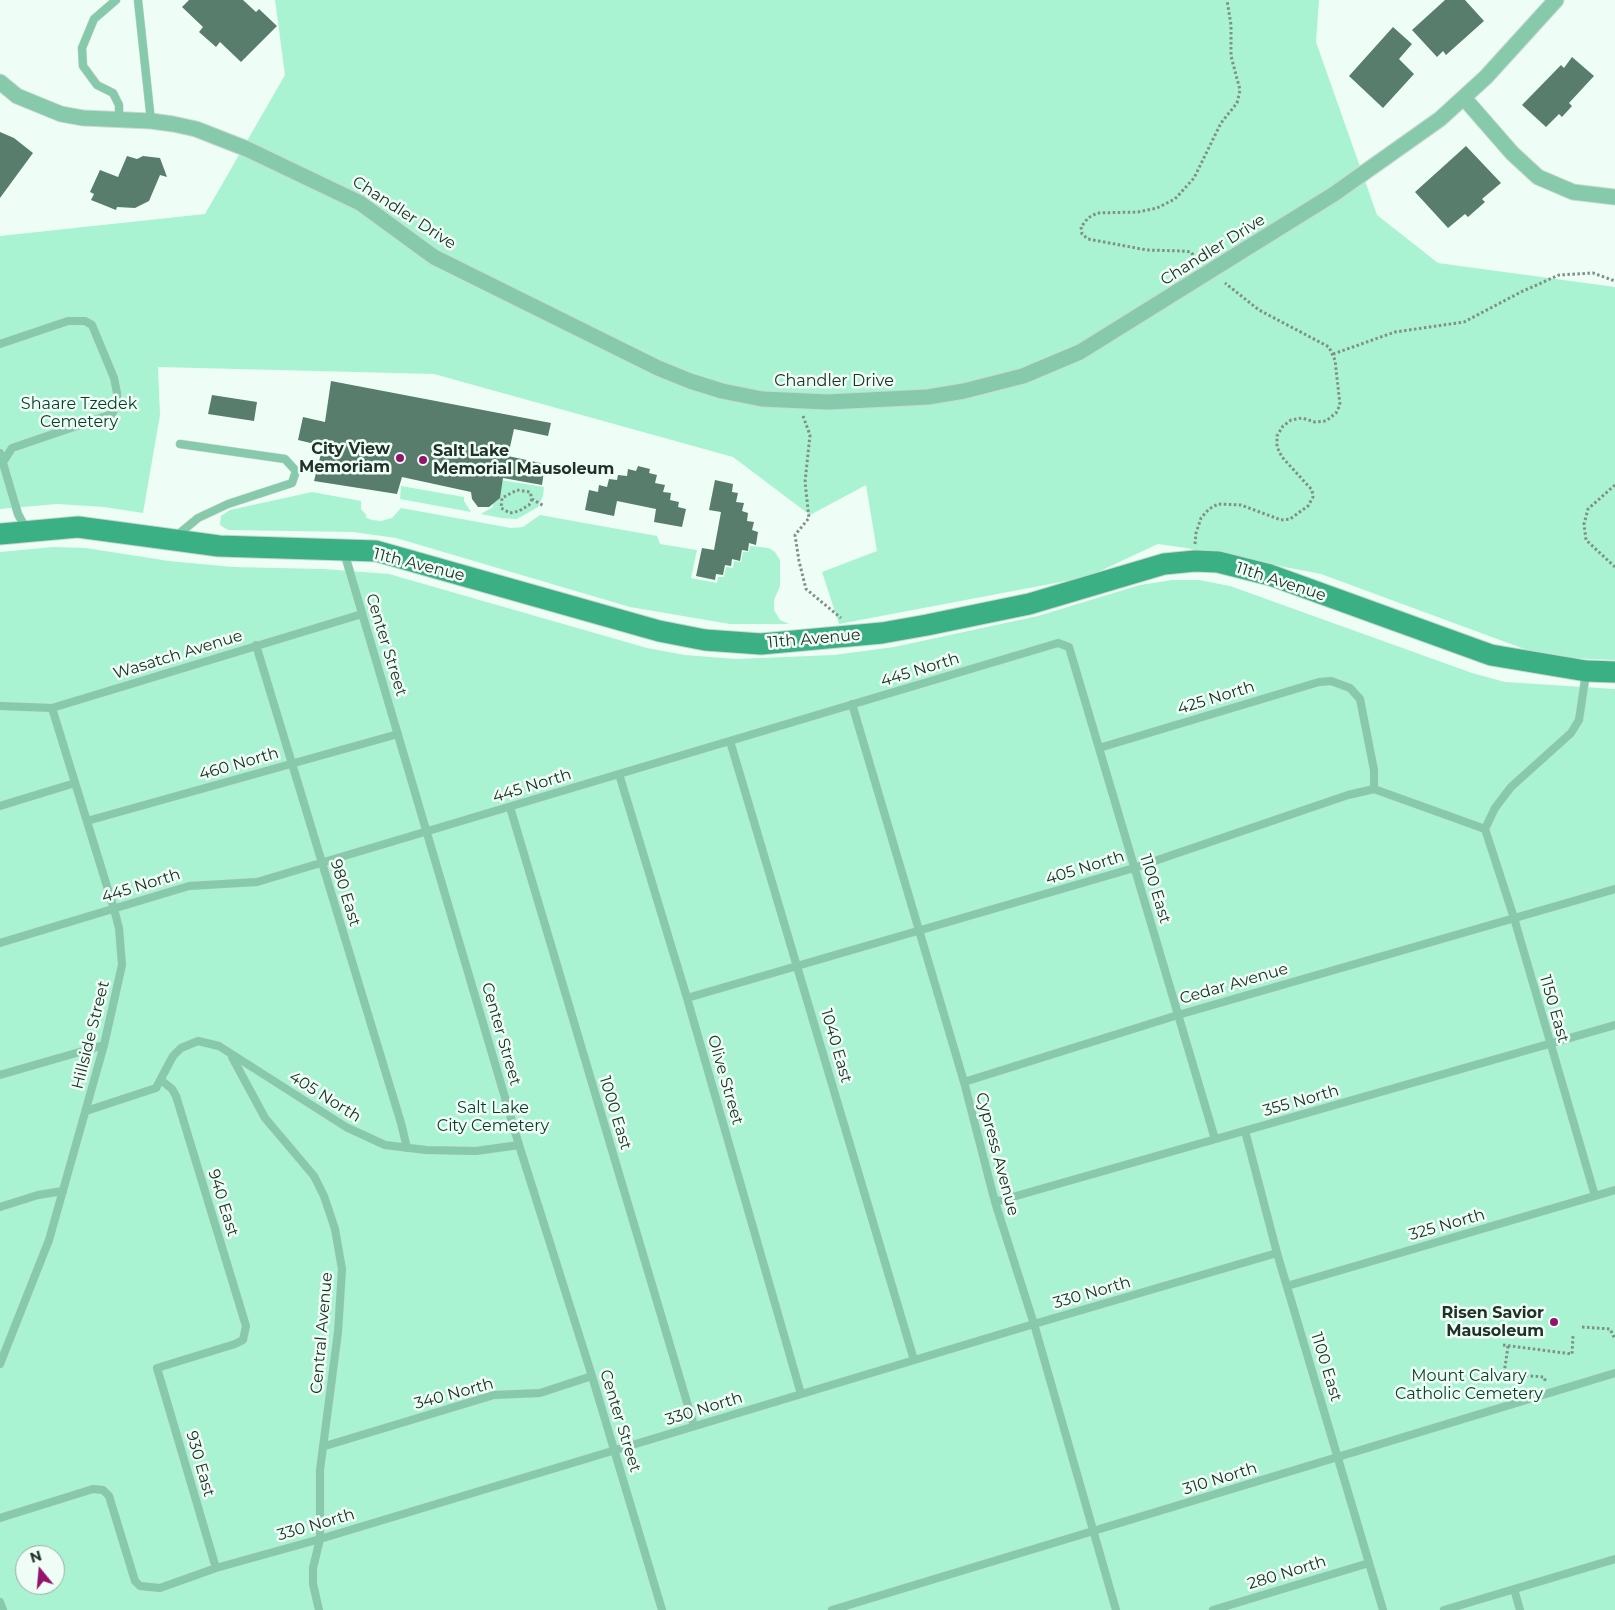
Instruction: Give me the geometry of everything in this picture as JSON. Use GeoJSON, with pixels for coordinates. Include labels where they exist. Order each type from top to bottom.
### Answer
{"type":"FeatureCollection","features":[{"type":"Feature","properties":{"kind":"street","name":"Chandler Drive"},"geometry":{"type":"LineString","coordinates":[[0,82],[17,96],[61,114],[83,118],[150,120],[196,130],[246,149],[360,203],[434,256],[658,368],[722,391],[762,399],[797,402],[928,397],[992,384],[1051,366],[1112,334],[1334,194],[1433,124],[1464,98],[1486,77],[1556,0]]}},
{"type":"Feature","properties":{"kind":"street"},"geometry":{"type":"LineString","coordinates":[[1464,98],[1512,153],[1538,177],[1573,192],[1615,197]]}},
{"type":"Feature","properties":{"kind":"street","name":"11th Avenue"},"geometry":{"type":"LineString","coordinates":[[0,534],[27,530],[78,527],[219,546],[376,551],[659,631],[705,640],[761,644],[860,635],[927,626],[1029,604],[1164,564],[1195,561],[1232,565],[1270,575],[1491,655],[1586,671],[1615,672]]}},
{"type":"Feature","properties":{"kind":"lane"},"geometry":{"type":"LineString","coordinates":[[116,0],[94,19],[82,48],[83,66],[97,85],[113,93],[120,105],[119,118]]}},
{"type":"Feature","properties":{"kind":"lane"},"geometry":{"type":"LineString","coordinates":[[138,0],[150,120]]}},
{"type":"Feature","properties":{"kind":"lane"},"geometry":{"type":"LineString","coordinates":[[0,344],[68,320],[85,322],[92,326],[114,378],[117,393],[117,405],[112,414],[12,448],[3,462]]}},
{"type":"Feature","properties":{"kind":"lane"},"geometry":{"type":"LineString","coordinates":[[172,540],[198,518],[228,504],[292,483],[296,471],[285,459],[180,444]]}},
{"type":"Feature","properties":{"kind":"lane"},"geometry":{"type":"LineString","coordinates":[[0,453],[18,514],[27,530]]}},
{"type":"Feature","properties":{"kind":"lane","name":"Center Street"},"geometry":{"type":"LineString","coordinates":[[343,550],[428,832],[519,1145],[615,1450],[662,1610]]}},
{"type":"Feature","properties":{"kind":"lane","name":"Wasatch Avenue"},"geometry":{"type":"LineString","coordinates":[[0,706],[52,708],[362,614]]}},
{"type":"Feature","properties":{"kind":"lane","name":"445 North"},"geometry":{"type":"LineString","coordinates":[[0,943],[189,886],[257,882],[1058,643],[1069,647]]}},
{"type":"Feature","properties":{"kind":"lane","name":"980 East"},"geometry":{"type":"LineString","coordinates":[[256,645],[407,1148]]}},
{"type":"Feature","properties":{"kind":"lane","name":"1100 East"},"geometry":{"type":"LineString","coordinates":[[1069,647],[1215,1139]]}},
{"type":"Feature","properties":{"kind":"lane"},"geometry":{"type":"LineString","coordinates":[[1374,789],[1485,829],[1495,808],[1512,787],[1571,733],[1579,720],[1586,671]]}},
{"type":"Feature","properties":{"kind":"lane","name":"425 North"},"geometry":{"type":"LineString","coordinates":[[1099,748],[1319,682],[1332,681],[1350,688],[1360,699],[1374,770],[1374,789]]}},
{"type":"Feature","properties":{"kind":"lane","name":"Cypress Avenue"},"geometry":{"type":"LineString","coordinates":[[852,704],[964,1082],[995,1202],[1034,1324],[1116,1610]]}},
{"type":"Feature","properties":{"kind":"lane","name":"Hillside Street"},"geometry":{"type":"LineString","coordinates":[[0,1364],[49,1240],[104,1045],[122,965],[119,928],[114,909],[52,708]]}},
{"type":"Feature","properties":{"kind":"lane","name":"460 North"},"geometry":{"type":"LineString","coordinates":[[87,821],[398,734]]}},
{"type":"Feature","properties":{"kind":"lane","name":"1040 East"},"geometry":{"type":"LineString","coordinates":[[730,741],[914,1360]]}},
{"type":"Feature","properties":{"kind":"lane","name":"Olive Street"},"geometry":{"type":"LineString","coordinates":[[619,774],[687,998],[801,1394]]}},
{"type":"Feature","properties":{"kind":"lane"},"geometry":{"type":"LineString","coordinates":[[0,806],[75,783]]}},
{"type":"Feature","properties":{"kind":"lane","name":"405 North"},"geometry":{"type":"LineString","coordinates":[[687,998],[1134,868],[1348,795],[1374,789]]}},
{"type":"Feature","properties":{"kind":"lane","name":"1000 East"},"geometry":{"type":"LineString","coordinates":[[510,807],[694,1426]]}},
{"type":"Feature","properties":{"kind":"lane","name":"1150 East"},"geometry":{"type":"LineString","coordinates":[[1485,829],[1514,918],[1595,1196]]}},
{"type":"Feature","properties":{"kind":"lane","name":"Cedar Avenue"},"geometry":{"type":"LineString","coordinates":[[964,1082],[1178,1015],[1615,889]]}},
{"type":"Feature","properties":{"kind":"lane","name":"355 North"},"geometry":{"type":"LineString","coordinates":[[995,1202],[1615,1025]]}},
{"type":"Feature","properties":{"kind":"lane","name":"405 North"},"geometry":{"type":"LineString","coordinates":[[161,1080],[173,1056],[192,1042],[208,1042],[219,1046],[232,1057],[367,1139],[385,1145],[407,1148],[476,1151],[519,1145]]}},
{"type":"Feature","properties":{"kind":"lane"},"geometry":{"type":"LineString","coordinates":[[0,1075],[104,1045]]}},
{"type":"Feature","properties":{"kind":"lane","name":"Central Avenue"},"geometry":{"type":"LineString","coordinates":[[232,1057],[265,1118],[314,1176],[324,1196],[335,1229],[342,1269],[338,1332],[325,1446],[320,1470],[320,1539],[313,1568],[312,1584],[319,1610]]}},
{"type":"Feature","properties":{"kind":"lane"},"geometry":{"type":"LineString","coordinates":[[86,1111],[145,1093],[156,1088],[161,1080]]}},
{"type":"Feature","properties":{"kind":"lane","name":"940 East"},"geometry":{"type":"LineString","coordinates":[[157,1368],[243,1340],[246,1326],[179,1106],[172,1089],[161,1080]]}},
{"type":"Feature","properties":{"kind":"lane","name":"1100 East"},"geometry":{"type":"LineString","coordinates":[[1245,1131],[1277,1254],[1383,1610]]}},
{"type":"Feature","properties":{"kind":"lane","name":"325 North"},"geometry":{"type":"LineString","coordinates":[[1287,1286],[1615,1190]]}},
{"type":"Feature","properties":{"kind":"lane"},"geometry":{"type":"LineString","coordinates":[[0,1207],[38,1195],[63,1191]]}},
{"type":"Feature","properties":{"kind":"lane","name":"330 North"},"geometry":{"type":"LineString","coordinates":[[0,1518],[93,1489],[103,1490],[109,1496],[135,1581],[140,1586],[160,1588],[216,1568],[320,1539],[1034,1324],[1277,1254]]}},
{"type":"Feature","properties":{"kind":"lane","name":"930 East"},"geometry":{"type":"LineString","coordinates":[[157,1368],[216,1568]]}},
{"type":"Feature","properties":{"kind":"lane","name":"310 North"},"geometry":{"type":"LineString","coordinates":[[832,1610],[1615,1373]]}},
{"type":"Feature","properties":{"kind":"lane","name":"340 North"},"geometry":{"type":"LineString","coordinates":[[325,1446],[494,1395],[540,1393],[592,1376]]}},
{"type":"Feature","properties":{"kind":"lane"},"geometry":{"type":"LineString","coordinates":[[1444,1610],[1615,1558]]}},
{"type":"Feature","properties":{"kind":"lane","name":"280 North"},"geometry":{"type":"LineString","coordinates":[[1213,1610],[1369,1563]]}},
{"type":"Feature","properties":{"kind":"lane"},"geometry":{"type":"LineString","coordinates":[[1514,1589],[1520,1610]]}},
{"type":"Feature","properties":{"kind":"lane"},"geometry":{"type":"LineString","coordinates":[[0,1602],[3,1610]]}},
{"type":"Feature","properties":{"kind":"path"},"geometry":{"type":"LineString","coordinates":[[1196,258],[1191,252],[1147,250],[1088,239],[1082,234],[1081,226],[1088,218],[1098,213],[1138,212],[1157,208],[1175,199],[1194,178],[1221,122],[1237,103],[1240,90],[1231,56],[1231,25],[1227,0]]}},
{"type":"Feature","properties":{"kind":"path"},"geometry":{"type":"LineString","coordinates":[[1333,354],[1395,332],[1464,322],[1521,292],[1559,275],[1593,273],[1615,281]]}},
{"type":"Feature","properties":{"kind":"path"},"geometry":{"type":"LineString","coordinates":[[1195,561],[1198,525],[1209,509],[1218,504],[1240,505],[1281,520],[1290,519],[1308,506],[1313,498],[1312,490],[1287,465],[1276,442],[1279,431],[1291,420],[1302,418],[1316,422],[1326,421],[1339,409],[1333,354],[1323,342],[1259,310],[1225,283]]}},
{"type":"Feature","properties":{"kind":"path"},"geometry":{"type":"LineString","coordinates":[[797,402],[810,435],[805,482],[809,518],[795,535],[806,589],[860,635]]}},
{"type":"Feature","properties":{"kind":"path"},"geometry":{"type":"LineString","coordinates":[[1615,485],[1588,509],[1584,524],[1586,540],[1615,567]]}},
{"type":"Feature","properties":{"kind":"path"},"geometry":{"type":"LineString","coordinates":[[532,499],[529,505],[519,511],[510,513],[501,508],[502,498],[517,490],[530,492],[532,499],[544,506]]}},
{"type":"Feature","properties":{"kind":"path"},"geometry":{"type":"LineString","coordinates":[[1582,1327],[1610,1329],[1615,1339]]}},
{"type":"Feature","properties":{"kind":"path"},"geometry":{"type":"LineString","coordinates":[[1503,1345],[1572,1354],[1573,1336]]}},
{"type":"Feature","properties":{"kind":"path"},"geometry":{"type":"LineString","coordinates":[[1508,1346],[1504,1374],[1544,1377],[1550,1393]]}},
{"type":"Feature","properties":{"kind":"green space","name":"Shaare Tzedek Cemetery"},"geometry":{"type":"Polygon","coordinates":[[[275,0],[1319,0],[1316,42],[1377,215],[1438,263],[1615,287],[1615,660],[1546,657],[1321,574],[1158,544],[1087,577],[839,624],[822,572],[877,551],[866,485],[810,515],[733,457],[434,374],[158,367],[160,415],[143,513],[104,507],[57,504],[0,509],[0,236],[205,214],[285,75],[275,0]]]}},
{"type":"Feature","properties":{"kind":"green space"},"geometry":{"type":"Polygon","coordinates":[[[500,480],[544,487],[543,496],[538,507],[517,519],[481,514],[493,507],[493,501],[500,480]]]}},
{"type":"Feature","properties":{"kind":"green space"},"geometry":{"type":"Polygon","coordinates":[[[401,486],[464,497],[464,501],[471,512],[400,499],[401,486]]]}},
{"type":"Feature","properties":{"kind":"green space"},"geometry":{"type":"Polygon","coordinates":[[[312,492],[361,501],[361,509],[367,516],[365,517],[372,520],[381,521],[392,518],[401,508],[511,528],[523,527],[540,515],[657,536],[660,544],[697,550],[691,578],[717,583],[718,577],[724,577],[726,567],[733,568],[734,561],[741,562],[743,552],[749,552],[750,546],[769,548],[775,552],[780,560],[780,586],[774,600],[774,610],[780,620],[789,624],[730,624],[630,607],[396,538],[353,532],[228,530],[220,525],[221,516],[230,510],[312,492]]]}},
{"type":"Feature","properties":{"kind":"green space","name":"Salt Lake City Cemetery"},"geometry":{"type":"Polygon","coordinates":[[[53,547],[86,548],[169,561],[233,567],[324,569],[389,574],[647,648],[685,655],[736,659],[834,655],[894,647],[1038,616],[1140,585],[1172,580],[1199,580],[1230,586],[1472,673],[1505,682],[1615,689],[1615,1610],[0,1610],[0,552],[53,547]]]}},
{"type":"Feature","properties":{"kind":"building"},"geometry":{"type":"Polygon","coordinates":[[[189,0],[243,0],[256,12],[259,9],[277,26],[241,62],[220,42],[216,47],[199,32],[203,27],[182,7],[189,0]]]}},
{"type":"Feature","properties":{"kind":"building"},"geometry":{"type":"Polygon","coordinates":[[[1445,0],[1465,0],[1484,21],[1446,55],[1443,51],[1437,57],[1412,30],[1445,0]]]}},
{"type":"Feature","properties":{"kind":"building"},"geometry":{"type":"Polygon","coordinates":[[[1393,27],[1412,44],[1399,59],[1414,74],[1383,108],[1349,76],[1393,27]]]}},
{"type":"Feature","properties":{"kind":"building"},"geometry":{"type":"Polygon","coordinates":[[[1572,57],[1594,76],[1569,103],[1572,106],[1562,117],[1559,114],[1546,127],[1522,105],[1561,65],[1564,68],[1572,57]]]}},
{"type":"Feature","properties":{"kind":"building"},"geometry":{"type":"Polygon","coordinates":[[[0,132],[14,138],[33,153],[0,198],[0,132]]]}},
{"type":"Feature","properties":{"kind":"building"},"geometry":{"type":"Polygon","coordinates":[[[1466,146],[1501,183],[1482,199],[1485,202],[1468,217],[1465,214],[1448,228],[1415,192],[1466,146]]]}},
{"type":"Feature","properties":{"kind":"building"},"geometry":{"type":"Polygon","coordinates":[[[127,156],[137,159],[143,156],[160,158],[167,177],[160,175],[149,201],[135,208],[117,207],[116,210],[91,200],[94,194],[90,192],[100,170],[118,177],[127,156]]]}},
{"type":"Feature","properties":{"kind":"building","name":"Salt Lake Memorial Mausoleum"},"geometry":{"type":"Polygon","coordinates":[[[331,381],[551,423],[548,436],[514,429],[508,456],[545,464],[542,485],[503,478],[500,498],[489,507],[478,507],[472,499],[471,492],[402,477],[397,494],[314,481],[323,446],[298,440],[303,417],[325,422],[331,381]]]}},
{"type":"Feature","properties":{"kind":"building"},"geometry":{"type":"Polygon","coordinates":[[[212,395],[257,402],[254,421],[208,414],[212,395]]]}},
{"type":"Feature","properties":{"kind":"building"},"geometry":{"type":"Polygon","coordinates":[[[638,466],[650,469],[649,473],[657,475],[655,483],[665,485],[663,492],[671,493],[670,500],[679,502],[678,507],[686,509],[682,527],[654,522],[656,509],[617,501],[614,516],[585,510],[589,490],[598,492],[599,485],[607,487],[609,479],[617,480],[618,475],[627,476],[628,469],[636,471],[638,466]]]}},
{"type":"Feature","properties":{"kind":"building"},"geometry":{"type":"Polygon","coordinates":[[[715,480],[733,484],[732,492],[738,493],[736,502],[744,503],[742,511],[748,513],[747,521],[754,522],[752,530],[758,532],[756,545],[749,543],[748,551],[742,550],[740,561],[732,559],[731,566],[725,565],[723,575],[716,574],[715,580],[696,576],[702,548],[714,550],[721,512],[709,510],[715,480]]]}},
{"type":"Feature","properties":{"kind":"place","name":"City View Memoriam"},"geometry":{"type":"Point","coordinates":[400,458]}},
{"type":"Feature","properties":{"kind":"place","name":"Salt Lake Memorial Mausoleum"},"geometry":{"type":"Point","coordinates":[423,460]}},
{"type":"Feature","properties":{"kind":"place","name":"Risen Savior Mausoleum"},"geometry":{"type":"Point","coordinates":[1554,1322]}},
{"type":"Feature","properties":{"kind":"park label","name":"Mount Calvary Catholic Cemetery"},"geometry":{"type":"Point","coordinates":[1469,1385]}}]}
